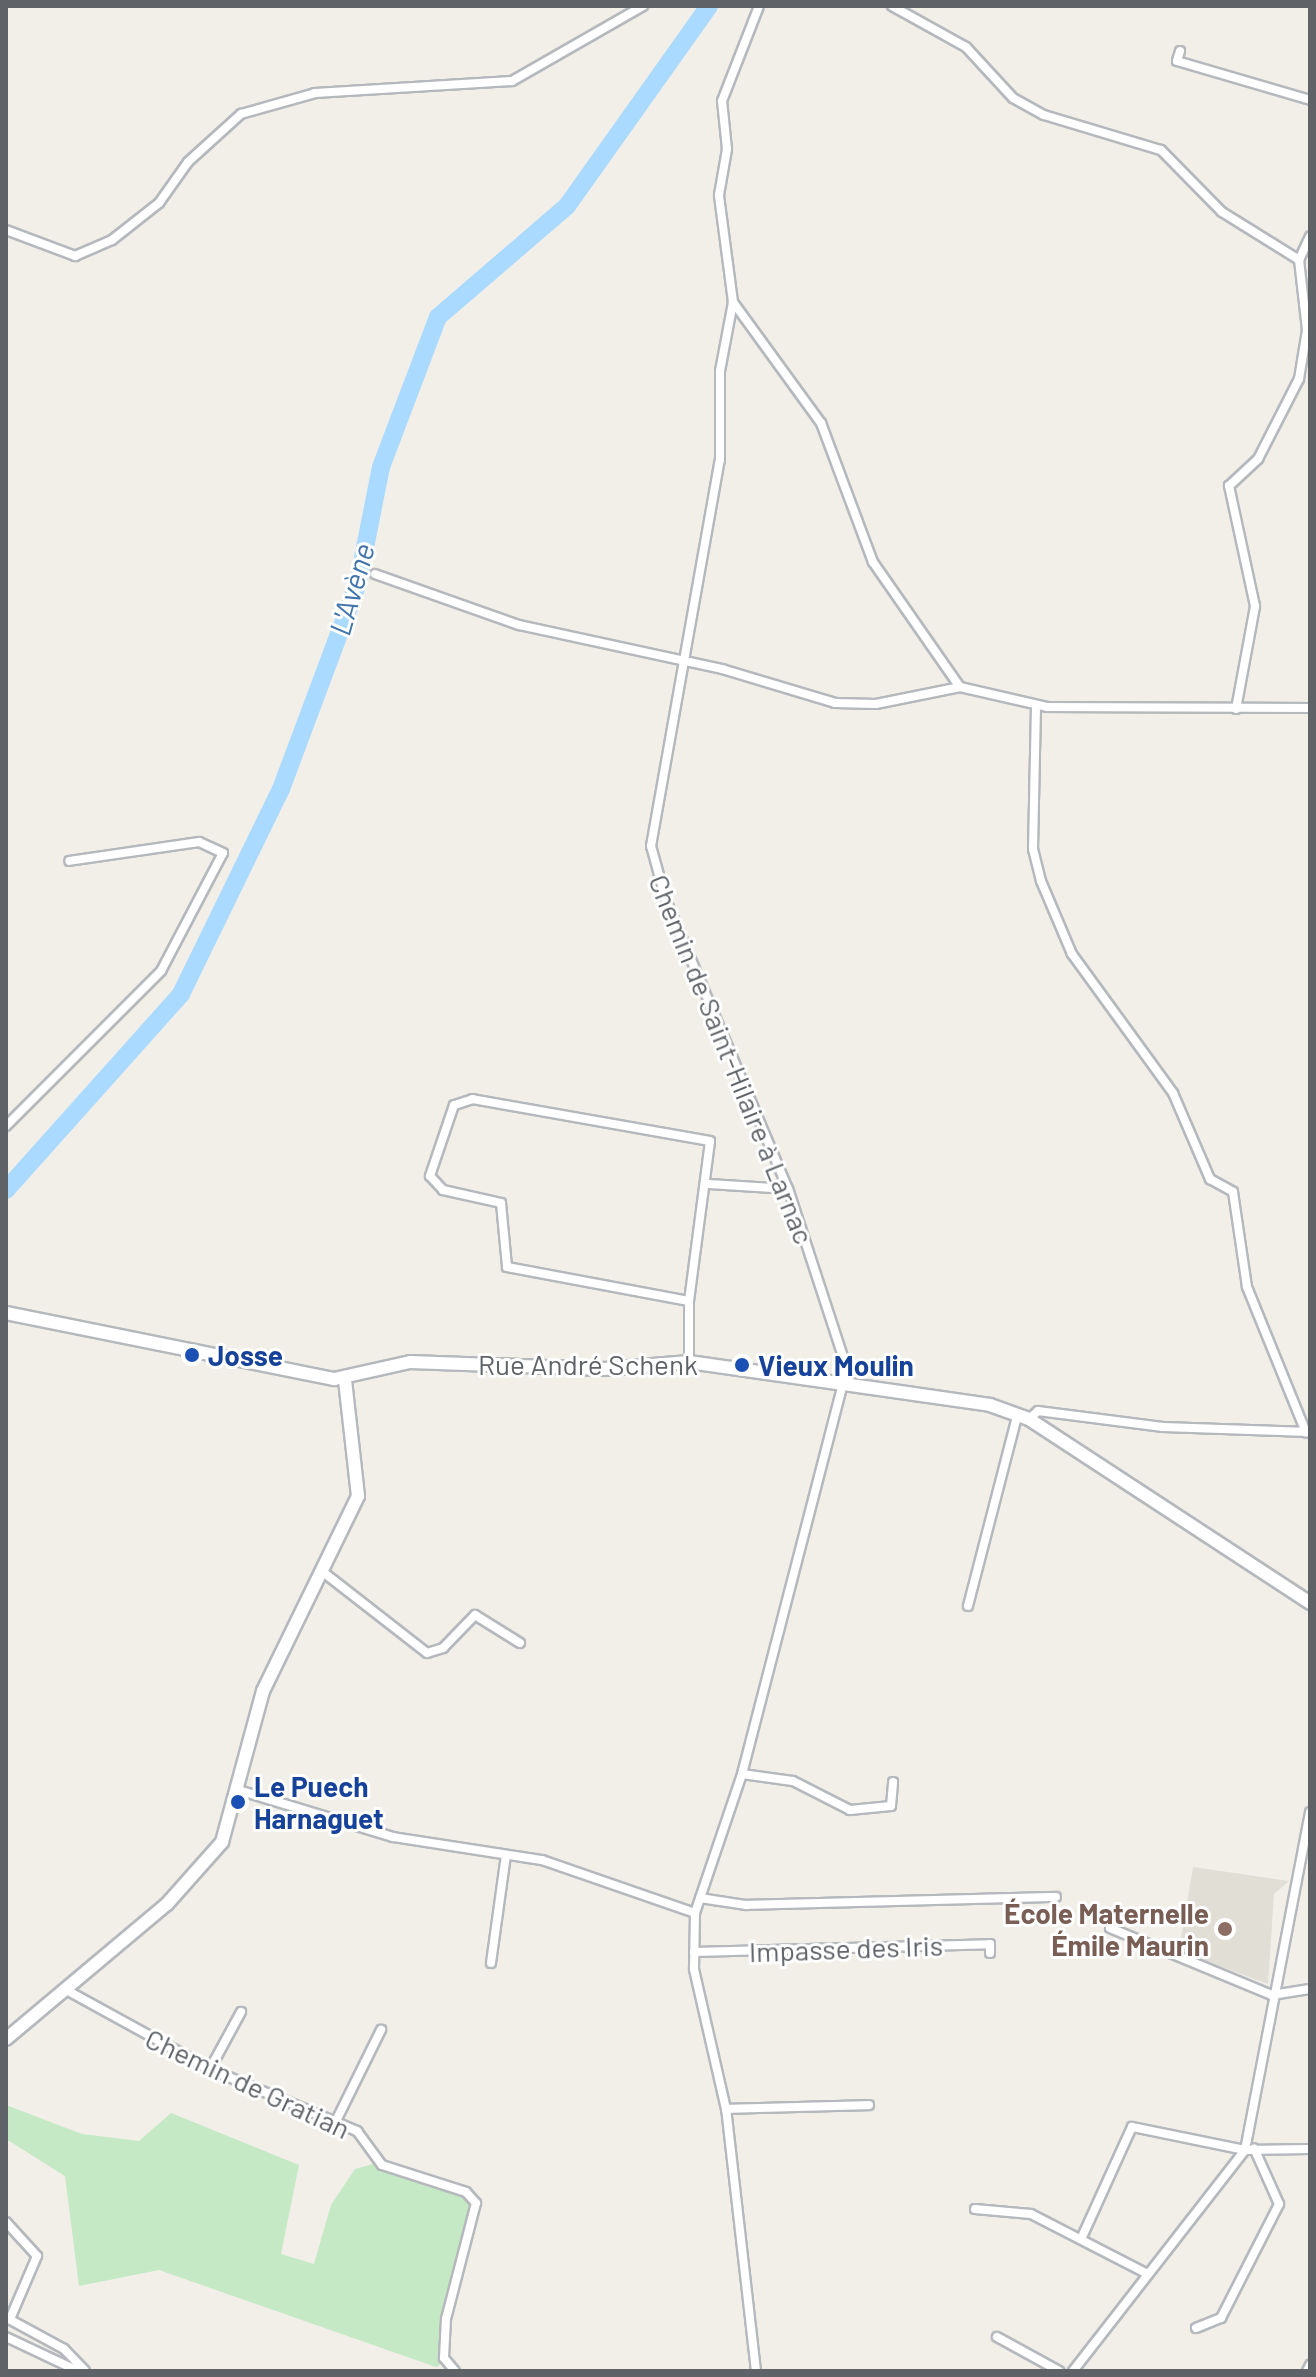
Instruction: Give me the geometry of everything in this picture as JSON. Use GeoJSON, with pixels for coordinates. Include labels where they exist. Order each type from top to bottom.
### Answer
{"type":"FeatureCollection","features":[{"type":"Feature","properties":{"kind":"street"},"geometry":{"type":"LineString","coordinates":[[6,230],[75,256],[112,240],[159,203],[188,162],[241,114],[315,93],[512,81],[643,6]]}},
{"type":"Feature","properties":{"kind":"street","name":"Chemin de Saint-Hilaire à Larnac"},"geometry":{"type":"LineString","coordinates":[[756,2371],[726,2109],[703,2029],[694,1952],[695,1913],[742,1774],[846,1385],[847,1369],[788,1189],[666,900],[651,846],[689,662],[720,460],[720,371],[733,302],[719,195],[727,149],[722,101],[759,6]]}},
{"type":"Feature","properties":{"kind":"street"},"geometry":{"type":"LineString","coordinates":[[892,6],[966,47],[1013,98],[1044,115],[1161,150],[1222,212],[1299,260]]}},
{"type":"Feature","properties":{"kind":"street"},"geometry":{"type":"LineString","coordinates":[[1180,51],[1177,61],[1310,100]]}},
{"type":"Feature","properties":{"kind":"street"},"geometry":{"type":"LineString","coordinates":[[1236,709],[1255,606],[1229,486],[1258,459],[1299,379],[1307,330],[1299,260],[1310,236]]}},
{"type":"Feature","properties":{"kind":"street"},"geometry":{"type":"LineString","coordinates":[[733,302],[821,423],[873,562],[900,591],[960,687]]}},
{"type":"Feature","properties":{"kind":"street"},"geometry":{"type":"LineString","coordinates":[[375,574],[519,625],[689,662],[835,703],[876,704],[960,687],[1036,706],[1310,708]]}},
{"type":"Feature","properties":{"kind":"street"},"geometry":{"type":"LineString","coordinates":[[968,1606],[1023,1416],[1038,1411],[1163,1427],[1308,1432],[1247,1287],[1233,1192],[1210,1179],[1173,1093],[1072,954],[1041,881],[1033,849],[1036,706]]}},
{"type":"Feature","properties":{"kind":"street"},"geometry":{"type":"LineString","coordinates":[[6,1126],[161,971],[223,853],[199,842],[69,861]]}},
{"type":"Feature","properties":{"kind":"street"},"geometry":{"type":"LineString","coordinates":[[689,1301],[516,1273],[503,1259],[501,1203],[443,1190],[431,1165],[462,1098],[704,1136],[714,1149],[689,1301],[689,1362]]}},
{"type":"Feature","properties":{"kind":"street"},"geometry":{"type":"LineString","coordinates":[[709,1184],[788,1189]]}},
{"type":"Feature","properties":{"kind":"street","name":"Rue André Schenk"},"geometry":{"type":"LineString","coordinates":[[6,1313],[345,1380],[410,1362],[604,1369],[689,1362],[1023,1416],[1310,1603]]}},
{"type":"Feature","properties":{"kind":"street"},"geometry":{"type":"LineString","coordinates":[[6,2039],[70,1992],[211,1860],[263,1691],[358,1496],[345,1380]]}},
{"type":"Feature","properties":{"kind":"street"},"geometry":{"type":"LineString","coordinates":[[323,1572],[427,1653],[443,1648],[475,1615],[520,1643]]}},
{"type":"Feature","properties":{"kind":"street"},"geometry":{"type":"LineString","coordinates":[[742,1774],[793,1781],[850,1810],[891,1806],[893,1782]]}},
{"type":"Feature","properties":{"kind":"street"},"geometry":{"type":"LineString","coordinates":[[235,1789],[393,1837],[542,1860],[695,1913]]}},
{"type":"Feature","properties":{"kind":"street"},"geometry":{"type":"LineString","coordinates":[[1073,2371],[1146,2273],[1249,2149],[1272,1995],[1310,1812]]}},
{"type":"Feature","properties":{"kind":"street"},"geometry":{"type":"LineString","coordinates":[[491,1963],[506,1855]]}},
{"type":"Feature","properties":{"kind":"street"},"geometry":{"type":"LineString","coordinates":[[1015,1886],[1015,1898]]}},
{"type":"Feature","properties":{"kind":"street"},"geometry":{"type":"LineString","coordinates":[[700,1898],[746,1905],[1056,1897]]}},
{"type":"Feature","properties":{"kind":"street"},"geometry":{"type":"LineString","coordinates":[[1110,1928],[1272,1995],[1310,1989]]}},
{"type":"Feature","properties":{"kind":"street","name":"Impasse des Iris"},"geometry":{"type":"LineString","coordinates":[[694,1952],[990,1944],[990,1953]]}},
{"type":"Feature","properties":{"kind":"street","name":"Chemin de Gratian"},"geometry":{"type":"LineString","coordinates":[[70,1992],[210,2069],[357,2131],[382,2165],[466,2192],[476,2203],[446,2319],[444,2358],[455,2371]]}},
{"type":"Feature","properties":{"kind":"street"},"geometry":{"type":"LineString","coordinates":[[210,2069],[241,2012]]}},
{"type":"Feature","properties":{"kind":"street"},"geometry":{"type":"LineString","coordinates":[[336,2121],[381,2030]]}},
{"type":"Feature","properties":{"kind":"street"},"geometry":{"type":"LineString","coordinates":[[726,2109],[869,2105]]}},
{"type":"Feature","properties":{"kind":"street"},"geometry":{"type":"LineString","coordinates":[[1082,2237],[1132,2127],[1249,2149],[1310,2149]]}},
{"type":"Feature","properties":{"kind":"street"},"geometry":{"type":"LineString","coordinates":[[1196,2328],[1221,2318],[1279,2204],[1249,2149]]}},
{"type":"Feature","properties":{"kind":"street"},"geometry":{"type":"LineString","coordinates":[[975,2209],[1031,2214],[1082,2237],[1146,2273]]}},
{"type":"Feature","properties":{"kind":"street"},"geometry":{"type":"LineString","coordinates":[[6,2222],[37,2256],[8,2318],[64,2349],[85,2371]]}},
{"type":"Feature","properties":{"kind":"street"},"geometry":{"type":"LineString","coordinates":[[6,2337],[78,2371]]}},
{"type":"Feature","properties":{"kind":"street"},"geometry":{"type":"LineString","coordinates":[[997,2337],[1059,2371]]}},
{"type":"Feature","properties":{"kind":"street"},"geometry":{"type":"LineString","coordinates":[[1307,2371],[1310,2365]]}},
{"type":"Feature","properties":{"kind":"shaded area","name":"École Maternelle Émile Maurin"},"geometry":{"type":"Polygon","coordinates":[[[1193,1867],[1289,1881],[1274,1894],[1268,1984],[1179,1951],[1193,1867]]]}},
{"type":"Feature","properties":{"kind":"green space"},"geometry":{"type":"Polygon","coordinates":[[[6,2105],[82,2134],[139,2141],[171,2113],[299,2165],[281,2254],[314,2264],[331,2205],[355,2169],[373,2164],[459,2193],[470,2206],[440,2327],[447,2361],[436,2367],[159,2270],[79,2286],[65,2176],[6,2139],[6,2105]]]}},
{"type":"Feature","properties":{"kind":"waterway","name":"L'Avène"},"geometry":{"type":"LineString","coordinates":[[6,1190],[181,994],[281,789],[358,583],[381,467],[438,317],[567,206],[709,6]]}},
{"type":"Feature","properties":{"kind":"place","name":"Josse"},"geometry":{"type":"Point","coordinates":[192,1355]}},
{"type":"Feature","properties":{"kind":"place","name":"Vieux Moulin"},"geometry":{"type":"Point","coordinates":[742,1365]}},
{"type":"Feature","properties":{"kind":"place","name":"Le Puech Harnaguet"},"geometry":{"type":"Point","coordinates":[238,1802]}},
{"type":"Feature","properties":{"kind":"place","name":"École Maternelle Émile Maurin"},"geometry":{"type":"Point","coordinates":[1225,1929]}}]}
